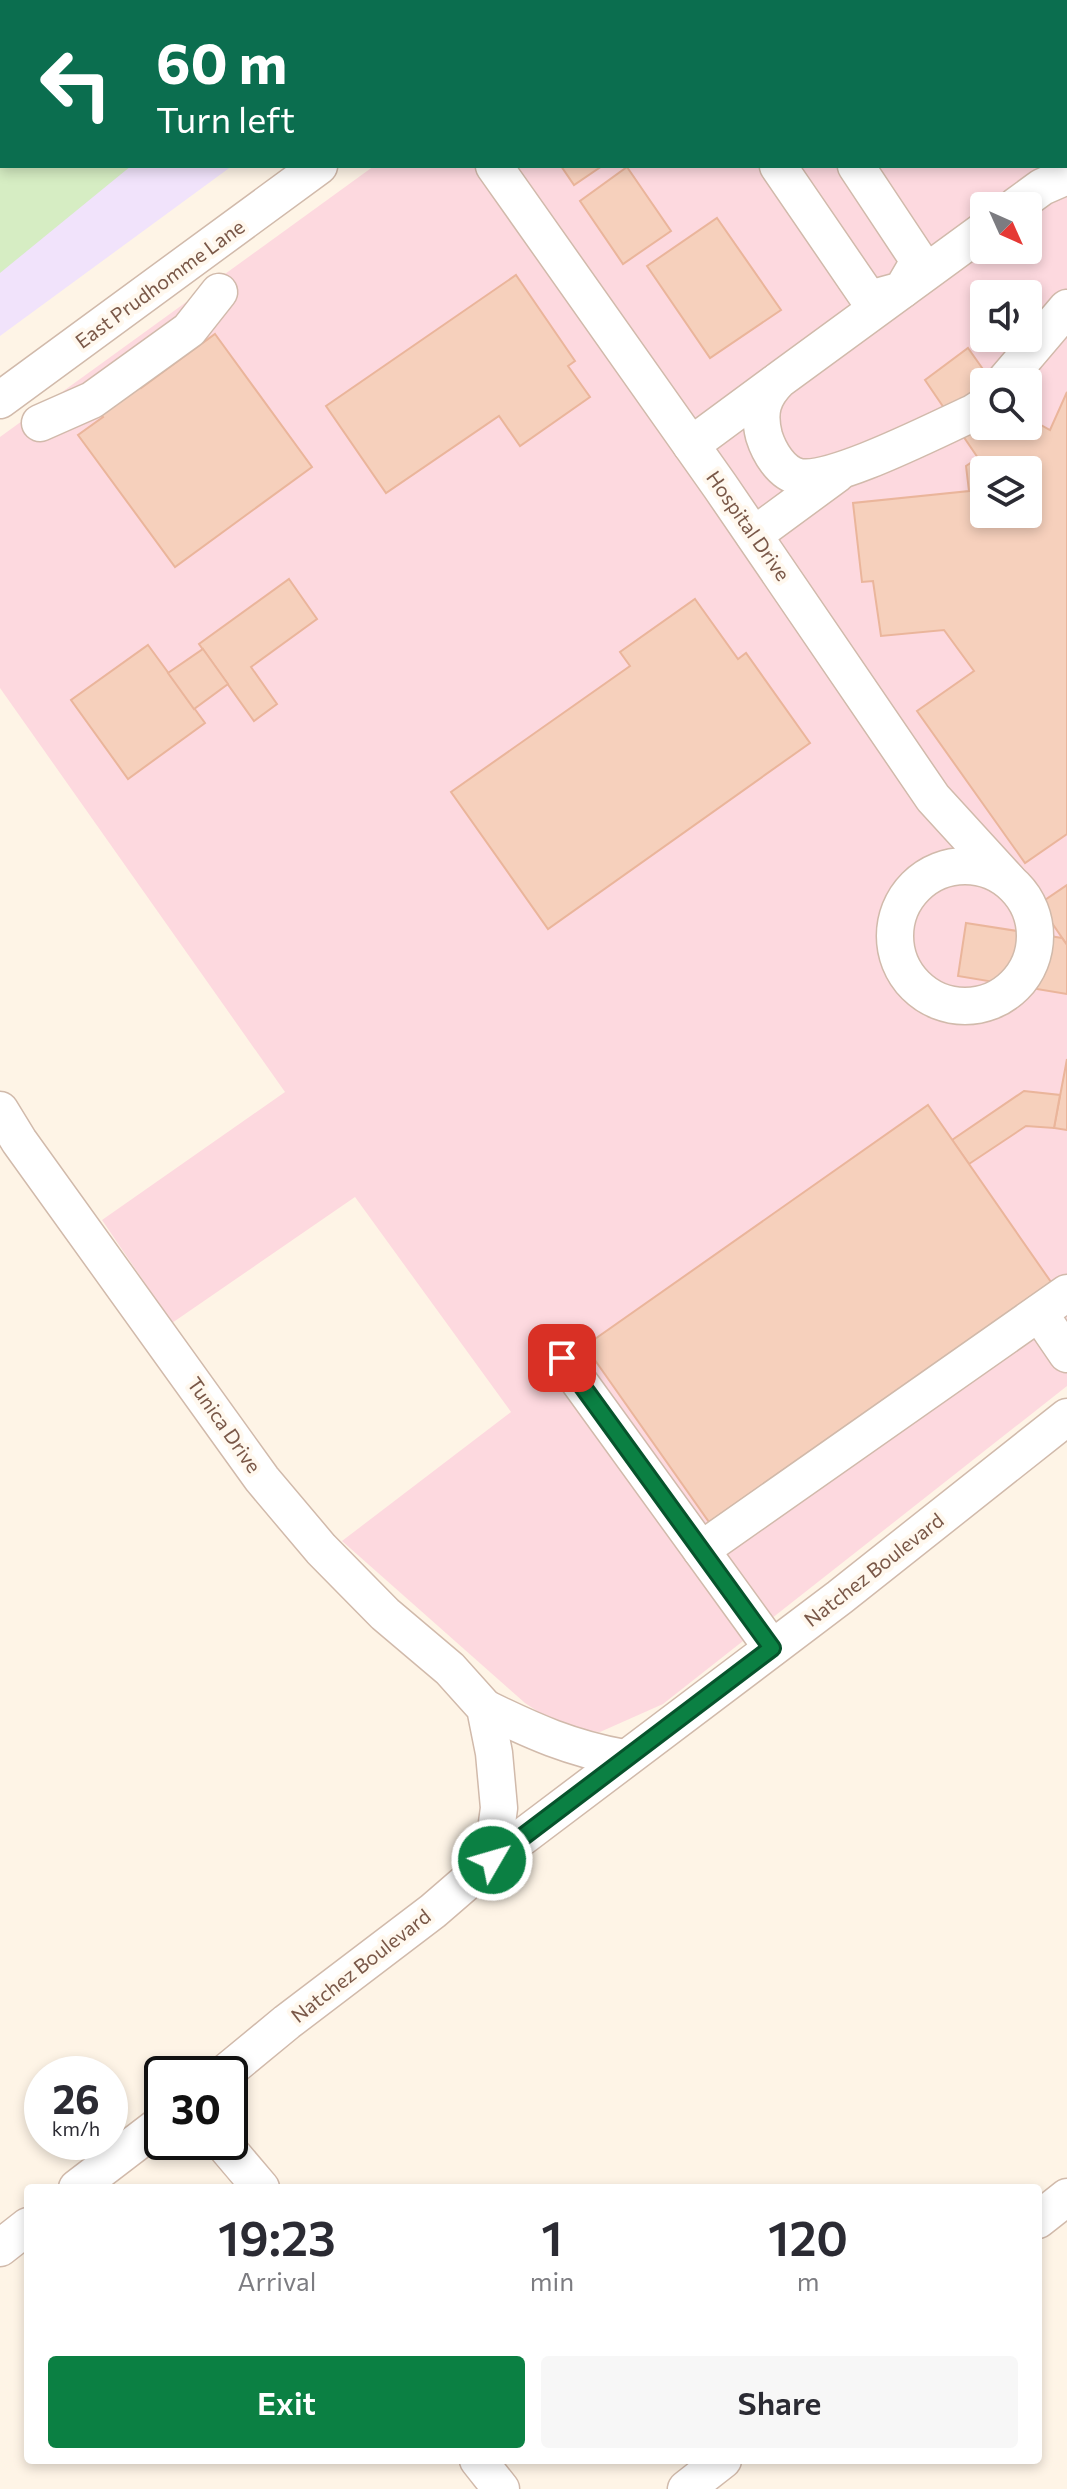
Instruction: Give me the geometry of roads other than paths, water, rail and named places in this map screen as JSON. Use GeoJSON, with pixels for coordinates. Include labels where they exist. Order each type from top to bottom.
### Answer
{"type":"FeatureCollection","features":[{"type":"Feature","properties":{"kind":"street","name":"East Prudhomme Lane"},"geometry":{"type":"LineString","coordinates":[[0,400],[316,168]]}},
{"type":"Feature","properties":{"kind":"street","name":"Hospital Drive"},"geometry":{"type":"LineString","coordinates":[[495,168],[754,535],[933,798],[1023,897],[1033,918],[1035,941],[1030,963],[1017,983],[1000,997],[978,1005],[955,1006],[933,999],[914,985],[901,966],[895,944],[897,920],[906,899],[921,881],[942,870]]}},
{"type":"Feature","properties":{"kind":"street"},"geometry":{"type":"LineString","coordinates":[[779,168],[869,299],[902,290],[919,261],[857,168]]}},
{"type":"Feature","properties":{"kind":"street"},"geometry":{"type":"LineString","coordinates":[[1035,192],[1067,176]]}},
{"type":"Feature","properties":{"kind":"street"},"geometry":{"type":"LineString","coordinates":[[691,445],[970,240]]}},
{"type":"Feature","properties":{"kind":"street"},"geometry":{"type":"LineString","coordinates":[[40,423],[92,400],[189,330],[219,292]]}},
{"type":"Feature","properties":{"kind":"street"},"geometry":{"type":"LineString","coordinates":[[1016,368],[1067,308]]}},
{"type":"Feature","properties":{"kind":"street"},"geometry":{"type":"LineString","coordinates":[[779,380],[767,393],[762,409],[762,427],[767,446],[779,465],[795,476],[813,478],[841,471],[970,414]]}},
{"type":"Feature","properties":{"kind":"street"},"geometry":{"type":"LineString","coordinates":[[754,535],[841,471]]}},
{"type":"Feature","properties":{"kind":"street"},"geometry":{"type":"LineString","coordinates":[[933,798],[946,839],[942,870],[965,866],[988,870],[1008,880]]}},
{"type":"Feature","properties":{"kind":"street","name":"Tunica Drive"},"geometry":{"type":"LineString","coordinates":[[0,1110],[10,1147],[262,1479],[321,1549],[385,1614],[450,1669],[485,1708],[534,1732],[582,1750],[624,1758]]}},
{"type":"Feature","properties":{"kind":"street"},"geometry":{"type":"LineString","coordinates":[[701,1550],[1053,1303],[1067,1354]]}},
{"type":"Feature","properties":{"kind":"street"},"geometry":{"type":"LineString","coordinates":[[562,1358],[772,1648]]}},
{"type":"Feature","properties":{"kind":"street","name":"Natchez Boulevard"},"geometry":{"type":"LineString","coordinates":[[246,2056],[433,1911],[492,1860],[840,1597],[1067,1417]]}},
{"type":"Feature","properties":{"kind":"street"},"geometry":{"type":"LineString","coordinates":[[485,1708],[494,1753],[499,1808],[492,1860]]}},
{"type":"Feature","properties":{"kind":"street"},"geometry":{"type":"LineString","coordinates":[[82,2184],[144,2137]]}},
{"type":"Feature","properties":{"kind":"street"},"geometry":{"type":"LineString","coordinates":[[237,2160],[258,2184]]}},
{"type":"Feature","properties":{"kind":"street"},"geometry":{"type":"LineString","coordinates":[[1042,2217],[1067,2197]]}},
{"type":"Feature","properties":{"kind":"street"},"geometry":{"type":"LineString","coordinates":[[0,2248],[24,2229]]}},
{"type":"Feature","properties":{"kind":"street"},"geometry":{"type":"LineString","coordinates":[[481,2464],[501,2489]]}},
{"type":"Feature","properties":{"kind":"street"},"geometry":{"type":"LineString","coordinates":[[686,2489],[718,2464]]}}]}
